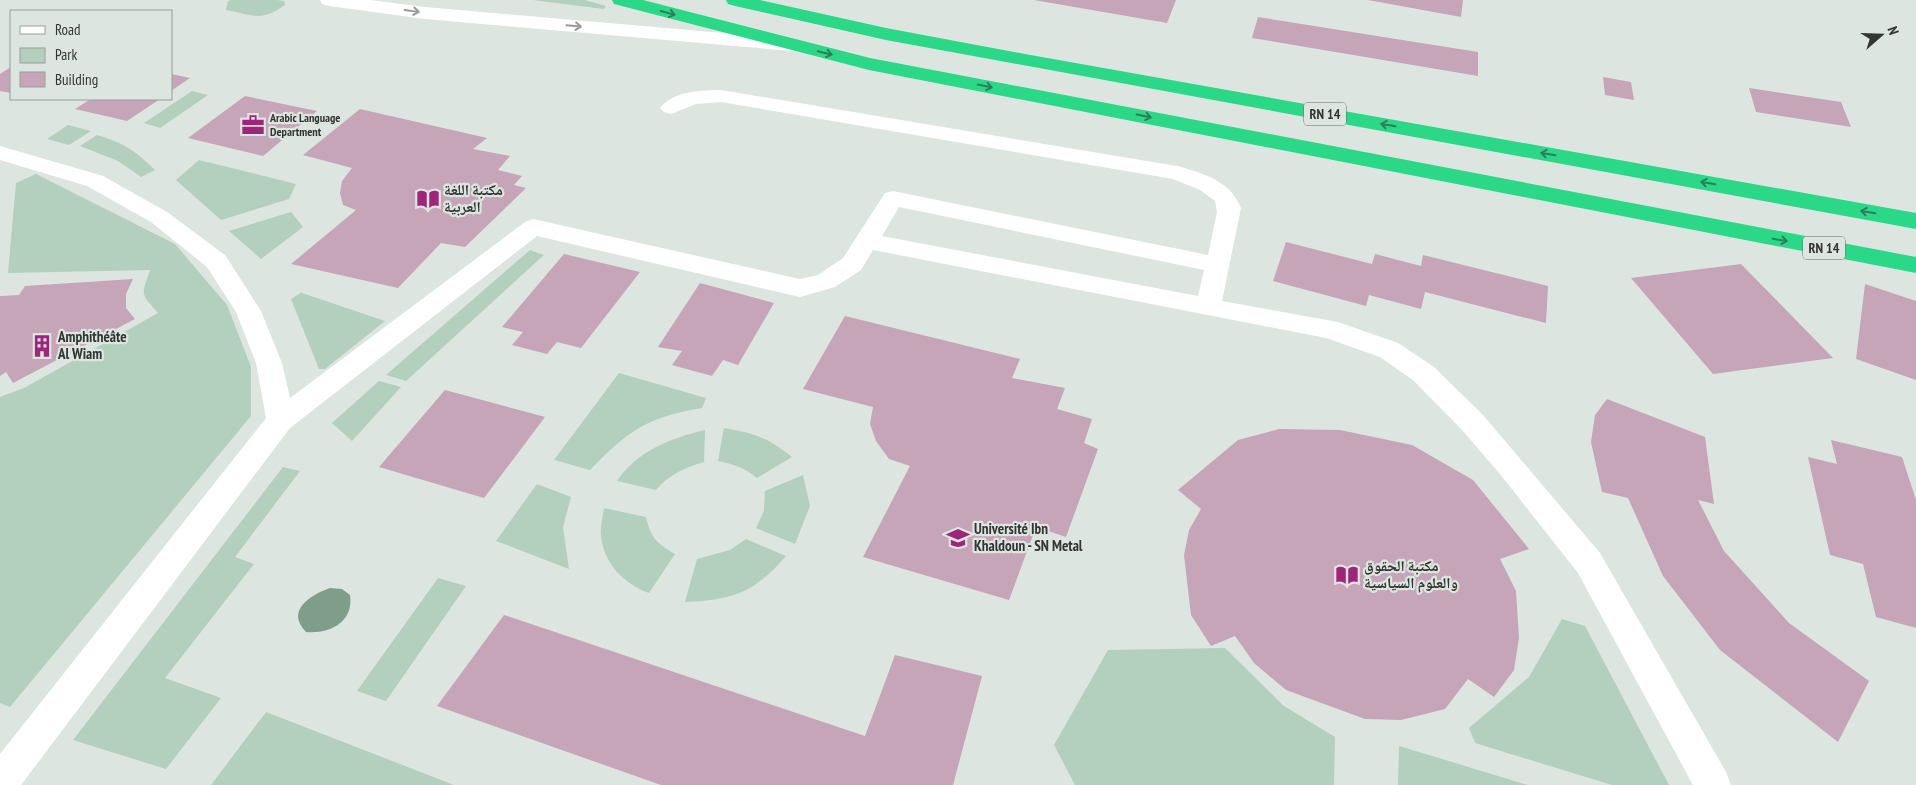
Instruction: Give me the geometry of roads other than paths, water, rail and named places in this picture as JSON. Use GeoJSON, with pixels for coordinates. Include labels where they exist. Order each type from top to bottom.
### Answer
{"type":"FeatureCollection","features":[{"type":"Feature","properties":{"kind":"highway","name":"RN 14"},"geometry":{"type":"LineString","coordinates":[[621,0],[869,64],[1916,265]]}},
{"type":"Feature","properties":{"kind":"highway","name":"RN 14"},"geometry":{"type":"LineString","coordinates":[[735,0],[886,34],[1916,221]]}},
{"type":"Feature","properties":{"kind":"lane"},"geometry":{"type":"LineString","coordinates":[[329,0],[425,13],[792,45]]}},
{"type":"Feature","properties":{"kind":"lane"},"geometry":{"type":"LineString","coordinates":[[671,108],[684,100],[696,96],[721,96],[1177,173],[1204,182],[1223,194],[1229,208],[1208,307]]}},
{"type":"Feature","properties":{"kind":"lane"},"geometry":{"type":"LineString","coordinates":[[0,153],[95,181],[159,217],[216,261],[248,311],[269,364],[280,420]]}},
{"type":"Feature","properties":{"kind":"lane"},"geometry":{"type":"LineString","coordinates":[[0,784],[280,420],[533,227],[800,288],[826,281],[852,264],[893,198],[1218,265]]}},
{"type":"Feature","properties":{"kind":"lane"},"geometry":{"type":"LineString","coordinates":[[868,240],[1329,329],[1388,350],[1424,374],[1473,423],[1589,563],[1713,785]]}},
{"type":"Feature","properties":{"kind":"place","name":"Arabic Language Department"},"geometry":{"type":"Point","coordinates":[253,125]}},
{"type":"Feature","properties":{"kind":"place","name":"مكتبة اللغة العربية"},"geometry":{"type":"Point","coordinates":[428,199]}},
{"type":"Feature","properties":{"kind":"place","name":"Amphithéâte Al Wiam"},"geometry":{"type":"Point","coordinates":[42,346]}},
{"type":"Feature","properties":{"kind":"place","name":"Université Ibn Khaldoun - SN Metal"},"geometry":{"type":"Point","coordinates":[958,538]}},
{"type":"Feature","properties":{"kind":"place","name":"مكتبة الحقوق والعلوم السياسية"},"geometry":{"type":"Point","coordinates":[1347,575]}}]}
